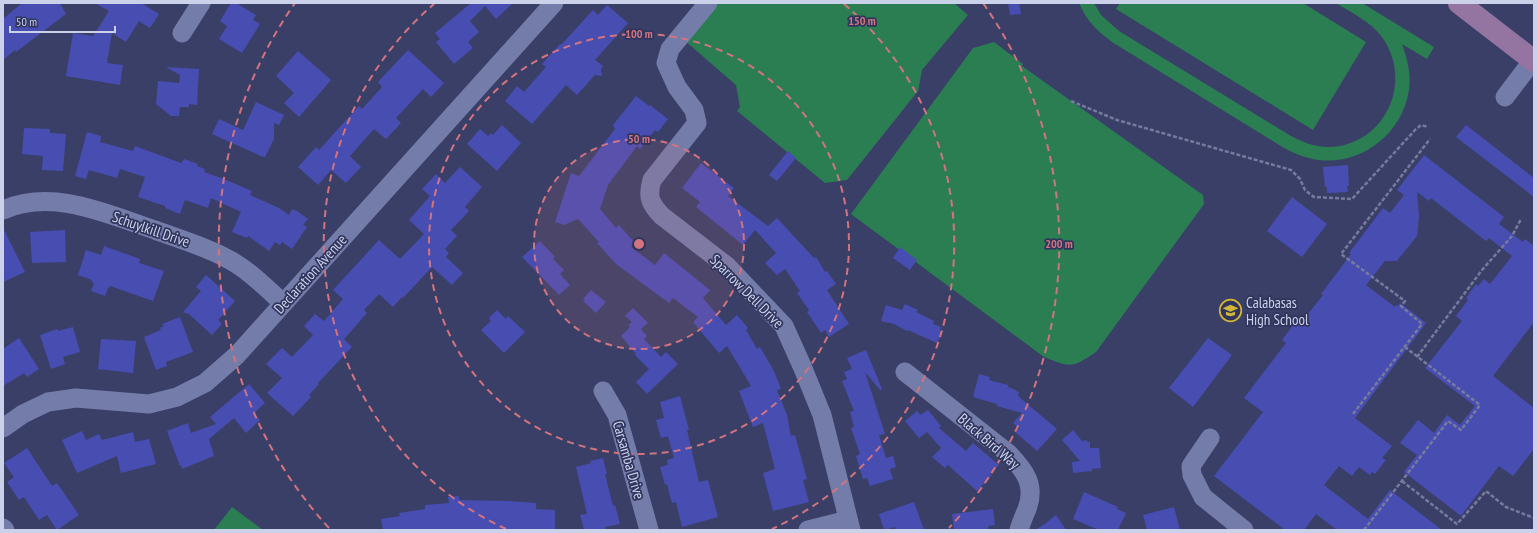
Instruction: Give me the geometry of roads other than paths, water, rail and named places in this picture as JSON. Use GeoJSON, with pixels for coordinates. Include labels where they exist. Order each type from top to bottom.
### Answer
{"type":"FeatureCollection","features":[{"type":"Feature","properties":{"kind":"main road"},"geometry":{"type":"LineString","coordinates":[[1459,3],[1533,60]]}},
{"type":"Feature","properties":{"kind":"street"},"geometry":{"type":"LineString","coordinates":[[182,33],[201,3]]}},
{"type":"Feature","properties":{"kind":"street","name":"Declaration Avenue"},"geometry":{"type":"LineString","coordinates":[[3,428],[23,414],[48,402],[76,398],[149,404],[177,397],[206,383],[237,355],[554,3]]}},
{"type":"Feature","properties":{"kind":"street","name":"Sparrow Dell Drive"},"geometry":{"type":"LineString","coordinates":[[708,3],[670,50],[666,63],[677,86],[694,110],[697,123],[652,180],[649,189],[650,199],[654,208],[727,266],[784,326],[822,415],[849,525]]}},
{"type":"Feature","properties":{"kind":"street"},"geometry":{"type":"LineString","coordinates":[[1505,97],[1533,60]]}},
{"type":"Feature","properties":{"kind":"street","name":"Schuylkill Drive"},"geometry":{"type":"LineString","coordinates":[[3,210],[14,205],[47,201],[84,206],[199,246],[226,257],[246,270],[284,303]]}},
{"type":"Feature","properties":{"kind":"street","name":"Black Bird Way"},"geometry":{"type":"LineString","coordinates":[[905,372],[1009,454],[1022,468],[1028,482],[1030,495],[1020,530]]}},
{"type":"Feature","properties":{"kind":"street","name":"Carsamba Drive"},"geometry":{"type":"LineString","coordinates":[[603,391],[617,415],[649,530]]}},
{"type":"Feature","properties":{"kind":"street"},"geometry":{"type":"LineString","coordinates":[[1210,438],[1191,466],[1192,475],[1203,497],[1244,530]]}},
{"type":"Feature","properties":{"kind":"street"},"geometry":{"type":"LineString","coordinates":[[808,530],[849,525]]}},
{"type":"Feature","properties":{"kind":"place","name":"Calabasas High School"},"geometry":{"type":"Point","coordinates":[1231,311]}}]}
